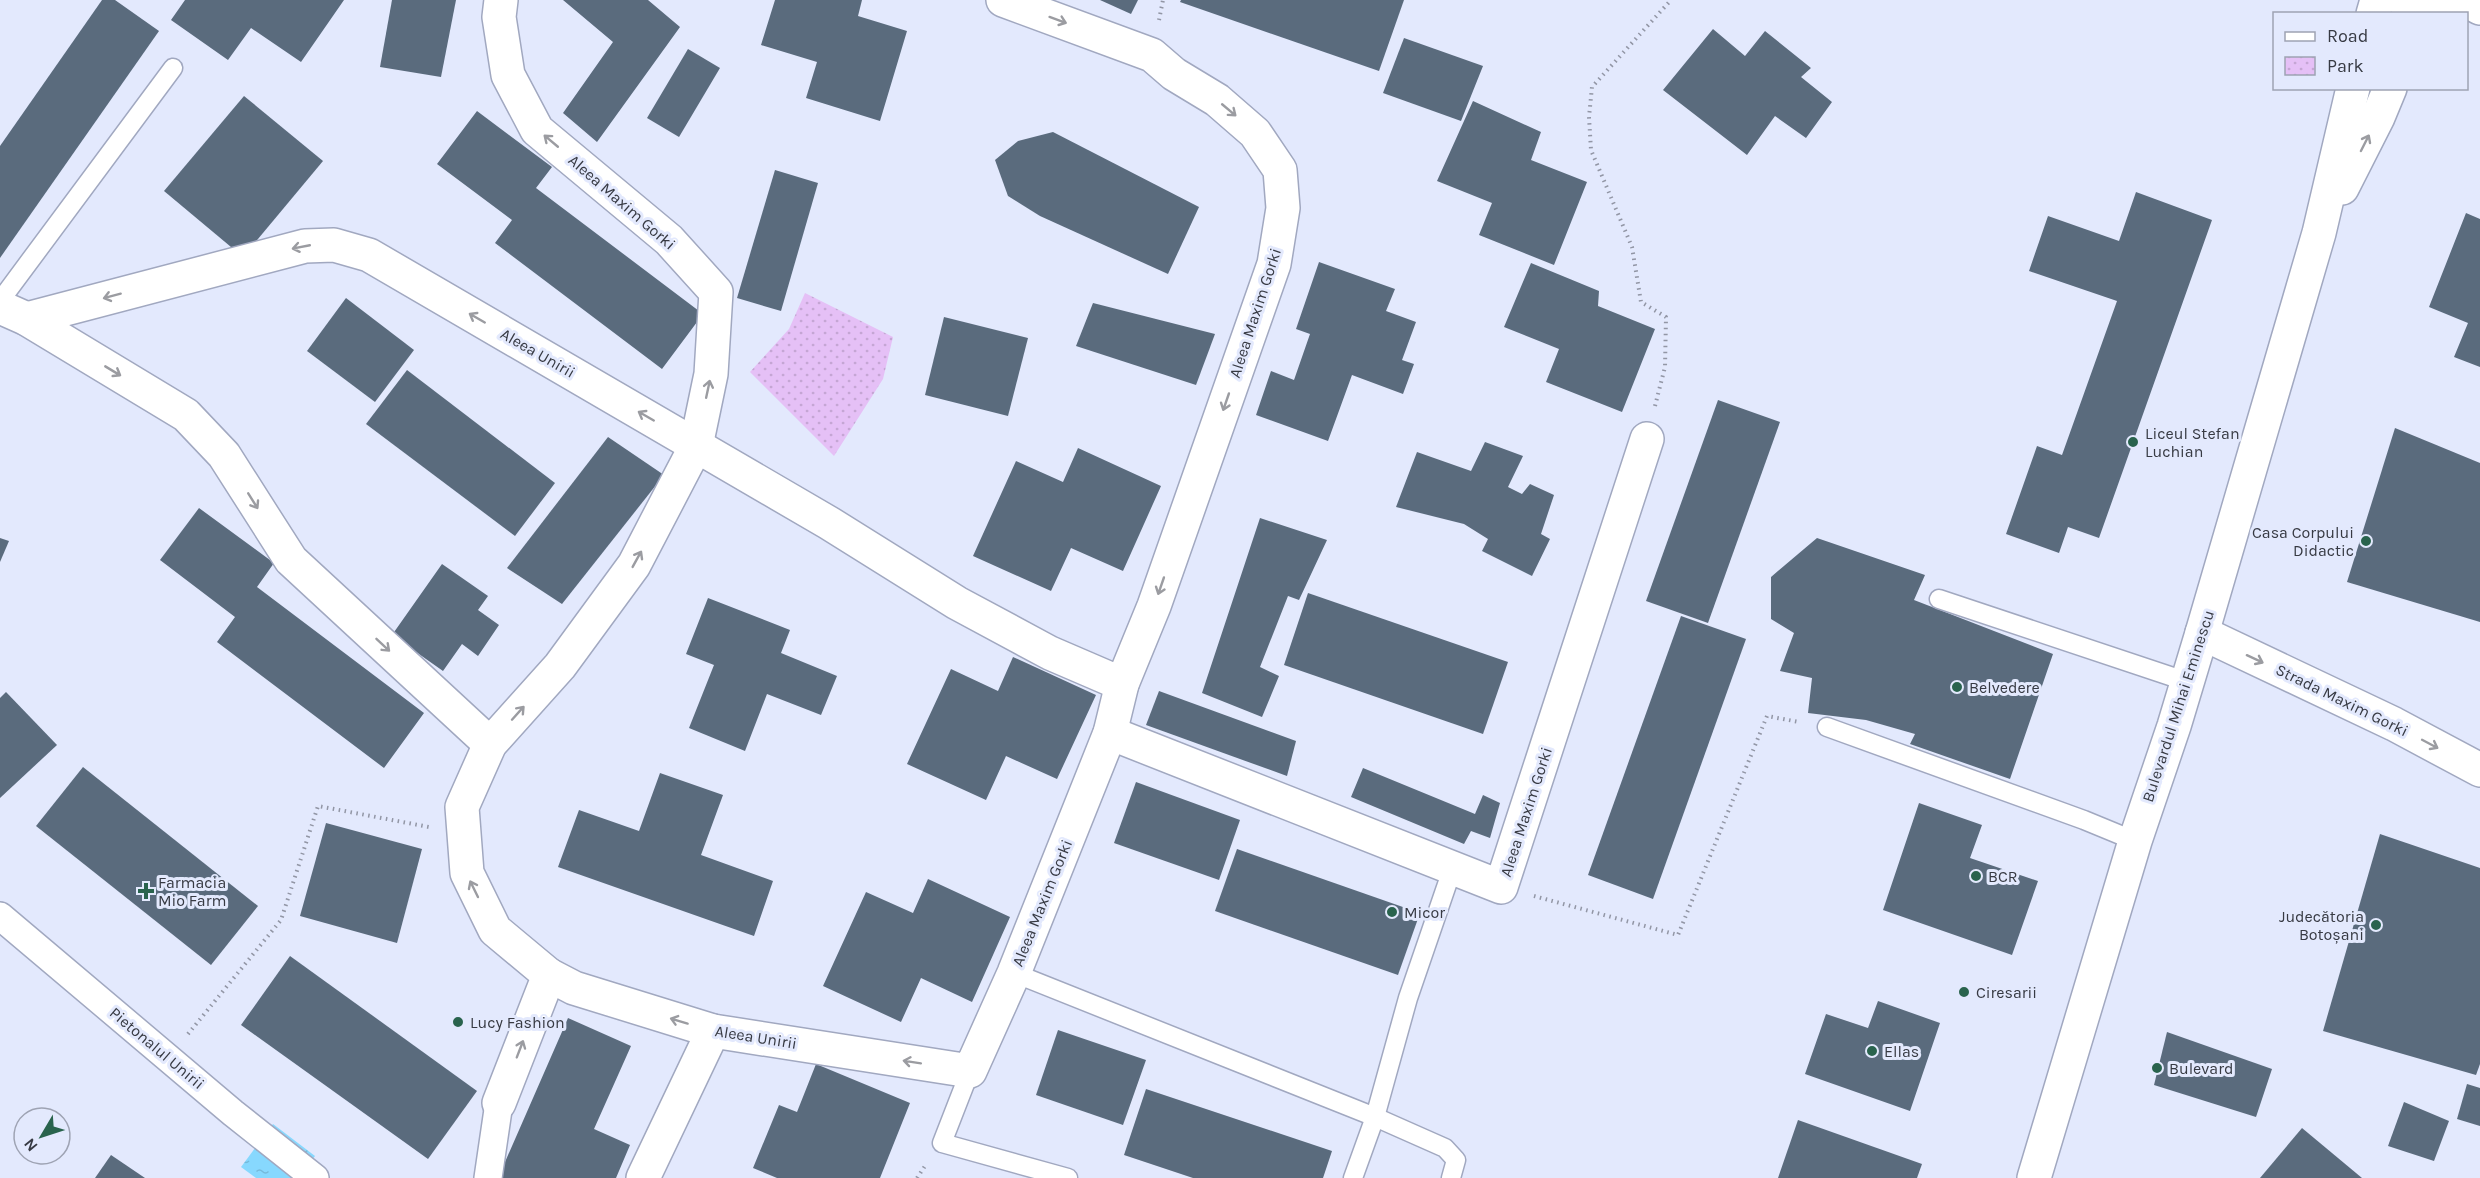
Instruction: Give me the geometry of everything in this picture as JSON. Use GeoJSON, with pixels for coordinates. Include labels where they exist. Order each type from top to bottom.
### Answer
{"type":"FeatureCollection","features":[{"type":"Feature","properties":{"kind":"street","name":"Aleea Maxim Gorki"},"geometry":{"type":"LineString","coordinates":[[501,0],[499,17],[508,75],[537,130],[669,240],[716,292],[711,374],[696,446]]}},
{"type":"Feature","properties":{"kind":"street","name":"Aleea Maxim Gorki"},"geometry":{"type":"LineString","coordinates":[[970,1071],[1014,973],[1110,733],[1122,684],[1154,606],[1274,264],[1283,208],[1280,170],[1255,133],[1217,100],[1174,74],[1152,55],[1003,0]]}},
{"type":"Feature","properties":{"kind":"street"},"geometry":{"type":"LineString","coordinates":[[2465,0],[2480,8]]}},
{"type":"Feature","properties":{"kind":"street","name":"Bulevardul Mihai Eminescu"},"geometry":{"type":"LineString","coordinates":[[2034,1178],[2135,842],[2188,682],[2319,233],[2353,90]]}},
{"type":"Feature","properties":{"kind":"street","name":"Bulevardul Mihai Eminescu"},"geometry":{"type":"LineString","coordinates":[[2319,233],[2378,117],[2389,90]]}},
{"type":"Feature","properties":{"kind":"street","name":"Aleea Unirii"},"geometry":{"type":"LineString","coordinates":[[14,313],[305,246],[334,245],[369,255],[696,446],[634,565],[560,666],[490,744],[462,807],[467,873],[495,930],[549,975],[574,988],[713,1031],[970,1071]]}},
{"type":"Feature","properties":{"kind":"street","name":"Aleea Unirii"},"geometry":{"type":"LineString","coordinates":[[14,313],[186,415],[224,455],[291,560],[490,744]]}},
{"type":"Feature","properties":{"kind":"street","name":"Aleea Maxim Gorki"},"geometry":{"type":"LineString","coordinates":[[1110,733],[1501,887],[1647,439]]}},
{"type":"Feature","properties":{"kind":"street"},"geometry":{"type":"LineString","coordinates":[[696,446],[957,603],[1050,653],[1122,684]]}},
{"type":"Feature","properties":{"kind":"street","name":"Strada Maxim Gorki"},"geometry":{"type":"LineString","coordinates":[[2202,633],[2394,724],[2480,770]]}},
{"type":"Feature","properties":{"kind":"street","name":"Pietonalul Unirii"},"geometry":{"type":"LineString","coordinates":[[0,916],[315,1178]]}},
{"type":"Feature","properties":{"kind":"street"},"geometry":{"type":"LineString","coordinates":[[488,1178],[499,1103],[549,975]]}},
{"type":"Feature","properties":{"kind":"street"},"geometry":{"type":"LineString","coordinates":[[644,1178],[713,1031]]}},
{"type":"Feature","properties":{"kind":"lane"},"geometry":{"type":"LineString","coordinates":[[0,300],[173,68]]}},
{"type":"Feature","properties":{"kind":"lane"},"geometry":{"type":"LineString","coordinates":[[1939,599],[2188,682]]}},
{"type":"Feature","properties":{"kind":"lane"},"geometry":{"type":"LineString","coordinates":[[1827,727],[2084,820],[2135,842]]}},
{"type":"Feature","properties":{"kind":"lane"},"geometry":{"type":"LineString","coordinates":[[1353,1178],[1375,1117],[1408,998],[1453,867]]}},
{"type":"Feature","properties":{"kind":"lane"},"geometry":{"type":"LineString","coordinates":[[1014,973],[1375,1117],[1445,1148],[1456,1160],[1450,1178]]}},
{"type":"Feature","properties":{"kind":"lane"},"geometry":{"type":"LineString","coordinates":[[970,1071],[942,1143],[1068,1178]]}},
{"type":"Feature","properties":{"kind":"path"},"geometry":{"type":"LineString","coordinates":[[1647,439],[1665,367],[1666,317],[1641,302],[1632,247],[1591,150],[1589,117],[1592,87],[1671,0]]}},
{"type":"Feature","properties":{"kind":"path"},"geometry":{"type":"LineString","coordinates":[[1501,887],[1678,935],[1767,716],[1827,727]]}},
{"type":"Feature","properties":{"kind":"path"},"geometry":{"type":"LineString","coordinates":[[169,1058],[281,920],[318,806],[464,833]]}},
{"type":"Feature","properties":{"kind":"green space"},"geometry":{"type":"Polygon","coordinates":[[[805,293],[893,337],[883,379],[834,456],[750,372],[789,329],[805,293]]]}},
{"type":"Feature","properties":{"kind":"water"},"geometry":{"type":"Polygon","coordinates":[[[273,1124],[315,1156],[298,1178],[256,1178],[241,1167],[273,1124]]]}},
{"type":"Feature","properties":{"kind":"building"},"geometry":{"type":"Polygon","coordinates":[[[102,0],[115,0],[159,31],[0,258],[0,146],[102,0]]]}},
{"type":"Feature","properties":{"kind":"building"},"geometry":{"type":"Polygon","coordinates":[[[185,0],[344,0],[301,62],[251,28],[228,60],[171,20],[185,0]]]}},
{"type":"Feature","properties":{"kind":"building"},"geometry":{"type":"Polygon","coordinates":[[[392,0],[456,0],[441,77],[380,67],[392,0]]]}},
{"type":"Feature","properties":{"kind":"building"},"geometry":{"type":"Polygon","coordinates":[[[563,0],[648,0],[680,27],[597,142],[563,113],[613,42],[563,0]]]}},
{"type":"Feature","properties":{"kind":"building"},"geometry":{"type":"Polygon","coordinates":[[[775,0],[862,0],[858,16],[907,31],[880,121],[806,98],[817,62],[761,45],[775,0]]]}},
{"type":"Feature","properties":{"kind":"building"},"geometry":{"type":"Polygon","coordinates":[[[1100,0],[1138,0],[1131,14],[1100,0]]]}},
{"type":"Feature","properties":{"kind":"building"},"geometry":{"type":"Polygon","coordinates":[[[1181,0],[1404,0],[1379,71],[1180,2],[1181,0]]]}},
{"type":"Feature","properties":{"kind":"building"},"geometry":{"type":"Polygon","coordinates":[[[1713,29],[1745,56],[1765,31],[1811,68],[1801,77],[1832,102],[1806,138],[1775,116],[1747,155],[1663,90],[1713,29]]]}},
{"type":"Feature","properties":{"kind":"building"},"geometry":{"type":"Polygon","coordinates":[[[1404,38],[1483,66],[1461,121],[1383,93],[1404,38]]]}},
{"type":"Feature","properties":{"kind":"building"},"geometry":{"type":"Polygon","coordinates":[[[688,49],[720,68],[679,137],[647,118],[688,49]]]}},
{"type":"Feature","properties":{"kind":"building"},"geometry":{"type":"Polygon","coordinates":[[[244,96],[323,161],[243,257],[164,191],[244,96]]]}},
{"type":"Feature","properties":{"kind":"building"},"geometry":{"type":"Polygon","coordinates":[[[1473,101],[1541,132],[1531,160],[1587,182],[1554,265],[1479,235],[1492,203],[1437,181],[1473,101]]]}},
{"type":"Feature","properties":{"kind":"building"},"geometry":{"type":"Polygon","coordinates":[[[477,111],[552,167],[536,188],[703,314],[662,369],[495,243],[512,220],[437,164],[477,111]]]}},
{"type":"Feature","properties":{"kind":"building"},"geometry":{"type":"Polygon","coordinates":[[[1053,132],[1199,207],[1168,274],[1040,216],[1008,196],[995,160],[1018,141],[1053,132]]]}},
{"type":"Feature","properties":{"kind":"building"},"geometry":{"type":"Polygon","coordinates":[[[775,170],[818,183],[781,311],[737,298],[775,170]]]}},
{"type":"Feature","properties":{"kind":"building"},"geometry":{"type":"Polygon","coordinates":[[[2136,192],[2212,220],[2099,538],[2068,527],[2059,553],[2006,534],[2037,446],[2062,455],[2117,301],[2029,271],[2048,216],[2119,241],[2136,192]]]}},
{"type":"Feature","properties":{"kind":"building"},"geometry":{"type":"Polygon","coordinates":[[[2466,213],[2480,219],[2480,367],[2454,357],[2468,323],[2429,307],[2466,213]]]}},
{"type":"Feature","properties":{"kind":"building"},"geometry":{"type":"Polygon","coordinates":[[[1319,262],[1395,289],[1386,311],[1416,322],[1402,360],[1414,364],[1403,394],[1352,375],[1328,441],[1256,415],[1271,371],[1294,380],[1310,334],[1296,329],[1319,262]]]}},
{"type":"Feature","properties":{"kind":"building"},"geometry":{"type":"Polygon","coordinates":[[[1531,263],[1599,291],[1598,306],[1655,329],[1622,412],[1546,382],[1559,349],[1504,327],[1531,263]]]}},
{"type":"Feature","properties":{"kind":"building"},"geometry":{"type":"Polygon","coordinates":[[[346,298],[414,350],[375,402],[307,351],[346,298]]]}},
{"type":"Feature","properties":{"kind":"building"},"geometry":{"type":"Polygon","coordinates":[[[1093,303],[1215,334],[1196,385],[1076,346],[1093,303]]]}},
{"type":"Feature","properties":{"kind":"building"},"geometry":{"type":"Polygon","coordinates":[[[944,317],[1028,338],[1008,416],[925,395],[944,317]]]}},
{"type":"Feature","properties":{"kind":"building"},"geometry":{"type":"Polygon","coordinates":[[[407,370],[555,483],[515,536],[366,424],[407,370]]]}},
{"type":"Feature","properties":{"kind":"building"},"geometry":{"type":"Polygon","coordinates":[[[1718,400],[1780,422],[1708,623],[1646,601],[1718,400]]]}},
{"type":"Feature","properties":{"kind":"building","name":"Casa Corpului Didactic"},"geometry":{"type":"Polygon","coordinates":[[[2395,428],[2480,463],[2480,622],[2347,582],[2395,428]]]}},
{"type":"Feature","properties":{"kind":"building"},"geometry":{"type":"Polygon","coordinates":[[[608,437],[664,475],[562,604],[507,568],[608,437]]]}},
{"type":"Feature","properties":{"kind":"building"},"geometry":{"type":"Polygon","coordinates":[[[1485,442],[1523,456],[1508,487],[1522,494],[1530,484],[1554,495],[1541,534],[1550,539],[1532,576],[1482,551],[1488,539],[1464,524],[1396,507],[1417,452],[1471,471],[1485,442]]]}},
{"type":"Feature","properties":{"kind":"building"},"geometry":{"type":"Polygon","coordinates":[[[1078,448],[1161,486],[1123,571],[1071,548],[1051,591],[973,556],[1016,461],[1063,482],[1078,448]]]}},
{"type":"Feature","properties":{"kind":"building"},"geometry":{"type":"Polygon","coordinates":[[[199,508],[274,563],[257,587],[424,713],[384,768],[217,642],[235,617],[160,560],[199,508]]]}},
{"type":"Feature","properties":{"kind":"building"},"geometry":{"type":"Polygon","coordinates":[[[1260,518],[1327,540],[1299,600],[1288,596],[1260,667],[1279,676],[1262,717],[1202,693],[1260,518]]]}},
{"type":"Feature","properties":{"kind":"building"},"geometry":{"type":"Polygon","coordinates":[[[0,538],[9,541],[0,562],[0,538]]]}},
{"type":"Feature","properties":{"kind":"building"},"geometry":{"type":"Polygon","coordinates":[[[1817,538],[1925,575],[1914,600],[2053,654],[2010,779],[1910,744],[1915,734],[1866,720],[1808,713],[1812,678],[1780,671],[1794,633],[1771,619],[1771,577],[1817,538]]]}},
{"type":"Feature","properties":{"kind":"building"},"geometry":{"type":"Polygon","coordinates":[[[442,564],[488,596],[478,610],[499,625],[478,656],[462,644],[443,671],[392,635],[442,564]]]}},
{"type":"Feature","properties":{"kind":"building"},"geometry":{"type":"Polygon","coordinates":[[[1308,593],[1508,662],[1483,734],[1284,665],[1308,593]]]}},
{"type":"Feature","properties":{"kind":"building"},"geometry":{"type":"Polygon","coordinates":[[[708,598],[790,630],[781,653],[837,676],[821,715],[767,694],[745,751],[689,728],[714,665],[686,654],[708,598]]]}},
{"type":"Feature","properties":{"kind":"building"},"geometry":{"type":"Polygon","coordinates":[[[1681,616],[1746,639],[1653,899],[1588,875],[1681,616]]]}},
{"type":"Feature","properties":{"kind":"building"},"geometry":{"type":"Polygon","coordinates":[[[1013,657],[1096,695],[1057,779],[1006,756],[986,800],[907,764],[951,669],[998,691],[1013,657]]]}},
{"type":"Feature","properties":{"kind":"building"},"geometry":{"type":"Polygon","coordinates":[[[1159,691],[1296,741],[1287,776],[1146,725],[1159,691]]]}},
{"type":"Feature","properties":{"kind":"building"},"geometry":{"type":"Polygon","coordinates":[[[6,692],[57,745],[0,798],[0,698],[6,692]]]}},
{"type":"Feature","properties":{"kind":"building"},"geometry":{"type":"Polygon","coordinates":[[[83,767],[258,906],[211,965],[36,826],[83,767]]]}},
{"type":"Feature","properties":{"kind":"building"},"geometry":{"type":"Polygon","coordinates":[[[1363,768],[1475,814],[1483,795],[1500,803],[1490,838],[1471,831],[1464,844],[1351,797],[1363,768]]]}},
{"type":"Feature","properties":{"kind":"building"},"geometry":{"type":"Polygon","coordinates":[[[660,773],[723,795],[701,855],[773,881],[754,936],[558,867],[579,810],[639,831],[660,773]]]}},
{"type":"Feature","properties":{"kind":"building"},"geometry":{"type":"Polygon","coordinates":[[[1136,782],[1240,820],[1219,880],[1114,843],[1136,782]]]}},
{"type":"Feature","properties":{"kind":"building"},"geometry":{"type":"Polygon","coordinates":[[[1919,803],[1982,825],[1970,858],[2038,881],[2012,955],[1883,910],[1919,803]]]}},
{"type":"Feature","properties":{"kind":"building"},"geometry":{"type":"Polygon","coordinates":[[[326,823],[422,849],[397,943],[300,916],[326,823]]]}},
{"type":"Feature","properties":{"kind":"building"},"geometry":{"type":"Polygon","coordinates":[[[2380,834],[2480,868],[2480,1064],[2476,1075],[2323,1031],[2380,834]]]}},
{"type":"Feature","properties":{"kind":"building"},"geometry":{"type":"Polygon","coordinates":[[[1237,849],[1420,913],[1398,975],[1215,911],[1237,849]]]}},
{"type":"Feature","properties":{"kind":"building"},"geometry":{"type":"Polygon","coordinates":[[[928,879],[1010,917],[972,1002],[921,978],[901,1022],[823,986],[866,892],[913,913],[928,879]]]}},
{"type":"Feature","properties":{"kind":"building"},"geometry":{"type":"Polygon","coordinates":[[[290,956],[477,1091],[428,1159],[241,1025],[290,956]]]}},
{"type":"Feature","properties":{"kind":"building","name":"Ellas"},"geometry":{"type":"Polygon","coordinates":[[[1878,1001],[1940,1023],[1910,1111],[1805,1074],[1826,1014],[1868,1028],[1878,1001]]]}},
{"type":"Feature","properties":{"kind":"building"},"geometry":{"type":"Polygon","coordinates":[[[568,1018],[631,1046],[594,1129],[630,1145],[616,1178],[498,1178],[568,1018]]]}},
{"type":"Feature","properties":{"kind":"building"},"geometry":{"type":"Polygon","coordinates":[[[1058,1030],[1146,1060],[1123,1125],[1036,1095],[1058,1030]]]}},
{"type":"Feature","properties":{"kind":"building"},"geometry":{"type":"Polygon","coordinates":[[[2167,1032],[2272,1069],[2256,1117],[2154,1085],[2167,1032]]]}},
{"type":"Feature","properties":{"kind":"building"},"geometry":{"type":"Polygon","coordinates":[[[816,1064],[910,1103],[880,1178],[777,1178],[753,1168],[779,1105],[797,1112],[816,1064]]]}},
{"type":"Feature","properties":{"kind":"building"},"geometry":{"type":"Polygon","coordinates":[[[2467,1084],[2480,1088],[2480,1126],[2457,1119],[2467,1084]]]}},
{"type":"Feature","properties":{"kind":"building"},"geometry":{"type":"Polygon","coordinates":[[[1146,1089],[1332,1151],[1323,1178],[1193,1178],[1124,1155],[1146,1089]]]}},
{"type":"Feature","properties":{"kind":"building"},"geometry":{"type":"Polygon","coordinates":[[[2404,1102],[2449,1121],[2434,1161],[2388,1146],[2404,1102]]]}},
{"type":"Feature","properties":{"kind":"building"},"geometry":{"type":"Polygon","coordinates":[[[1798,1120],[1922,1164],[1917,1178],[1778,1178],[1798,1120]]]}},
{"type":"Feature","properties":{"kind":"building"},"geometry":{"type":"Polygon","coordinates":[[[2302,1128],[2362,1178],[2260,1178],[2302,1128]]]}},
{"type":"Feature","properties":{"kind":"building"},"geometry":{"type":"Polygon","coordinates":[[[111,1155],[145,1178],[95,1178],[111,1155]]]}},
{"type":"Feature","properties":{"kind":"place","name":"Liceul Stefan Luchian"},"geometry":{"type":"Point","coordinates":[2133,442]}},
{"type":"Feature","properties":{"kind":"place","name":"Casa Corpului Didactic"},"geometry":{"type":"Point","coordinates":[2366,541]}},
{"type":"Feature","properties":{"kind":"place","name":"Belvedere"},"geometry":{"type":"Point","coordinates":[1957,687]}},
{"type":"Feature","properties":{"kind":"place","name":"BCR"},"geometry":{"type":"Point","coordinates":[1976,876]}},
{"type":"Feature","properties":{"kind":"place","name":"Farmacia Mio Farm"},"geometry":{"type":"Point","coordinates":[146,891]}},
{"type":"Feature","properties":{"kind":"place","name":"Micor"},"geometry":{"type":"Point","coordinates":[1392,912]}},
{"type":"Feature","properties":{"kind":"place","name":"Judecătoria Botoșani"},"geometry":{"type":"Point","coordinates":[2376,925]}},
{"type":"Feature","properties":{"kind":"place","name":"Ciresarii"},"geometry":{"type":"Point","coordinates":[1964,992]}},
{"type":"Feature","properties":{"kind":"place","name":"Lucy Fashion"},"geometry":{"type":"Point","coordinates":[458,1022]}},
{"type":"Feature","properties":{"kind":"place","name":"Ellas"},"geometry":{"type":"Point","coordinates":[1872,1051]}},
{"type":"Feature","properties":{"kind":"place","name":"Bulevard"},"geometry":{"type":"Point","coordinates":[2157,1068]}}]}
